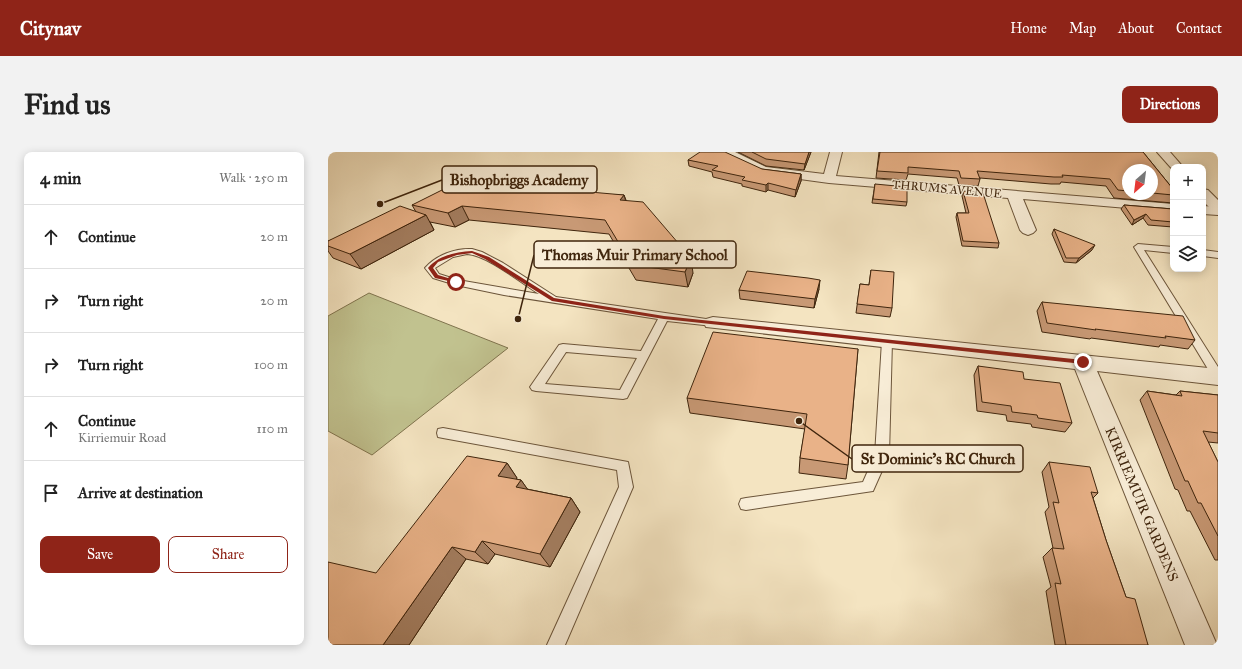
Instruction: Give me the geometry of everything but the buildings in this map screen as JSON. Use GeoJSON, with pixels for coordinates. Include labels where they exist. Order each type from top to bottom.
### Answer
{"type":"FeatureCollection","features":[{"type":"Feature","properties":{"kind":"street","name":"THRUMS AVENUE"},"geometry":{"type":"LineString","coordinates":[[726,152],[763,170],[829,179],[1170,208]]}},
{"type":"Feature","properties":{"kind":"street"},"geometry":{"type":"LineString","coordinates":[[829,179],[836,152]]}},
{"type":"Feature","properties":{"kind":"street"},"geometry":{"type":"LineString","coordinates":[[1163,152],[1174,164]]}},
{"type":"Feature","properties":{"kind":"street"},"geometry":{"type":"LineString","coordinates":[[1014,195],[1028,230]]}},
{"type":"Feature","properties":{"kind":"street"},"geometry":{"type":"LineString","coordinates":[[1206,196],[1218,208]]}},
{"type":"Feature","properties":{"kind":"street"},"geometry":{"type":"LineString","coordinates":[[1206,210],[1218,211]]}},
{"type":"Feature","properties":{"kind":"street"},"geometry":{"type":"LineString","coordinates":[[713,322],[1218,376]]}},
{"type":"Feature","properties":{"kind":"street","name":"KIRRIEMUIR GARDENS"},"geometry":{"type":"LineString","coordinates":[[1083,362],[1201,645]]}},
{"type":"Feature","properties":{"kind":"lane"},"geometry":{"type":"LineString","coordinates":[[1170,250],[1138,247],[1218,376]]}},
{"type":"Feature","properties":{"kind":"lane"},"geometry":{"type":"LineString","coordinates":[[552,299],[487,258],[472,252],[456,254],[437,261],[430,268],[436,276],[456,282],[504,292],[664,318],[713,322]]}},
{"type":"Feature","properties":{"kind":"lane"},"geometry":{"type":"LineString","coordinates":[[1206,253],[1218,254]]}},
{"type":"Feature","properties":{"kind":"lane"},"geometry":{"type":"LineString","coordinates":[[644,355],[562,348],[536,387],[623,395],[664,318]]}},
{"type":"Feature","properties":{"kind":"lane"},"geometry":{"type":"LineString","coordinates":[[746,504],[868,487],[882,455],[887,341]]}},
{"type":"Feature","properties":{"kind":"lane"},"geometry":{"type":"LineString","coordinates":[[443,433],[623,466],[626,487],[556,645]]}},
{"type":"Feature","properties":{"kind":"green space"},"geometry":{"type":"Polygon","coordinates":[[[369,293],[508,348],[372,455],[328,431],[328,316],[369,293]]]}},
{"type":"Feature","properties":{"kind":"place","name":"Bishopbriggs Academy"},"geometry":{"type":"Point","coordinates":[380,204]}},
{"type":"Feature","properties":{"kind":"place","name":"Thomas Muir Primary School"},"geometry":{"type":"Point","coordinates":[518,319]}},
{"type":"Feature","properties":{"kind":"place","name":"St Dominic's RC Church"},"geometry":{"type":"Point","coordinates":[799,421]}},
{"type":"Feature","properties":{"kind":"route"},"geometry":{"type":"LineString","coordinates":[[456,282],[436,276],[430,268],[437,261],[456,254],[472,252],[487,258],[552,299],[664,318],[1083,362]]}}]}
